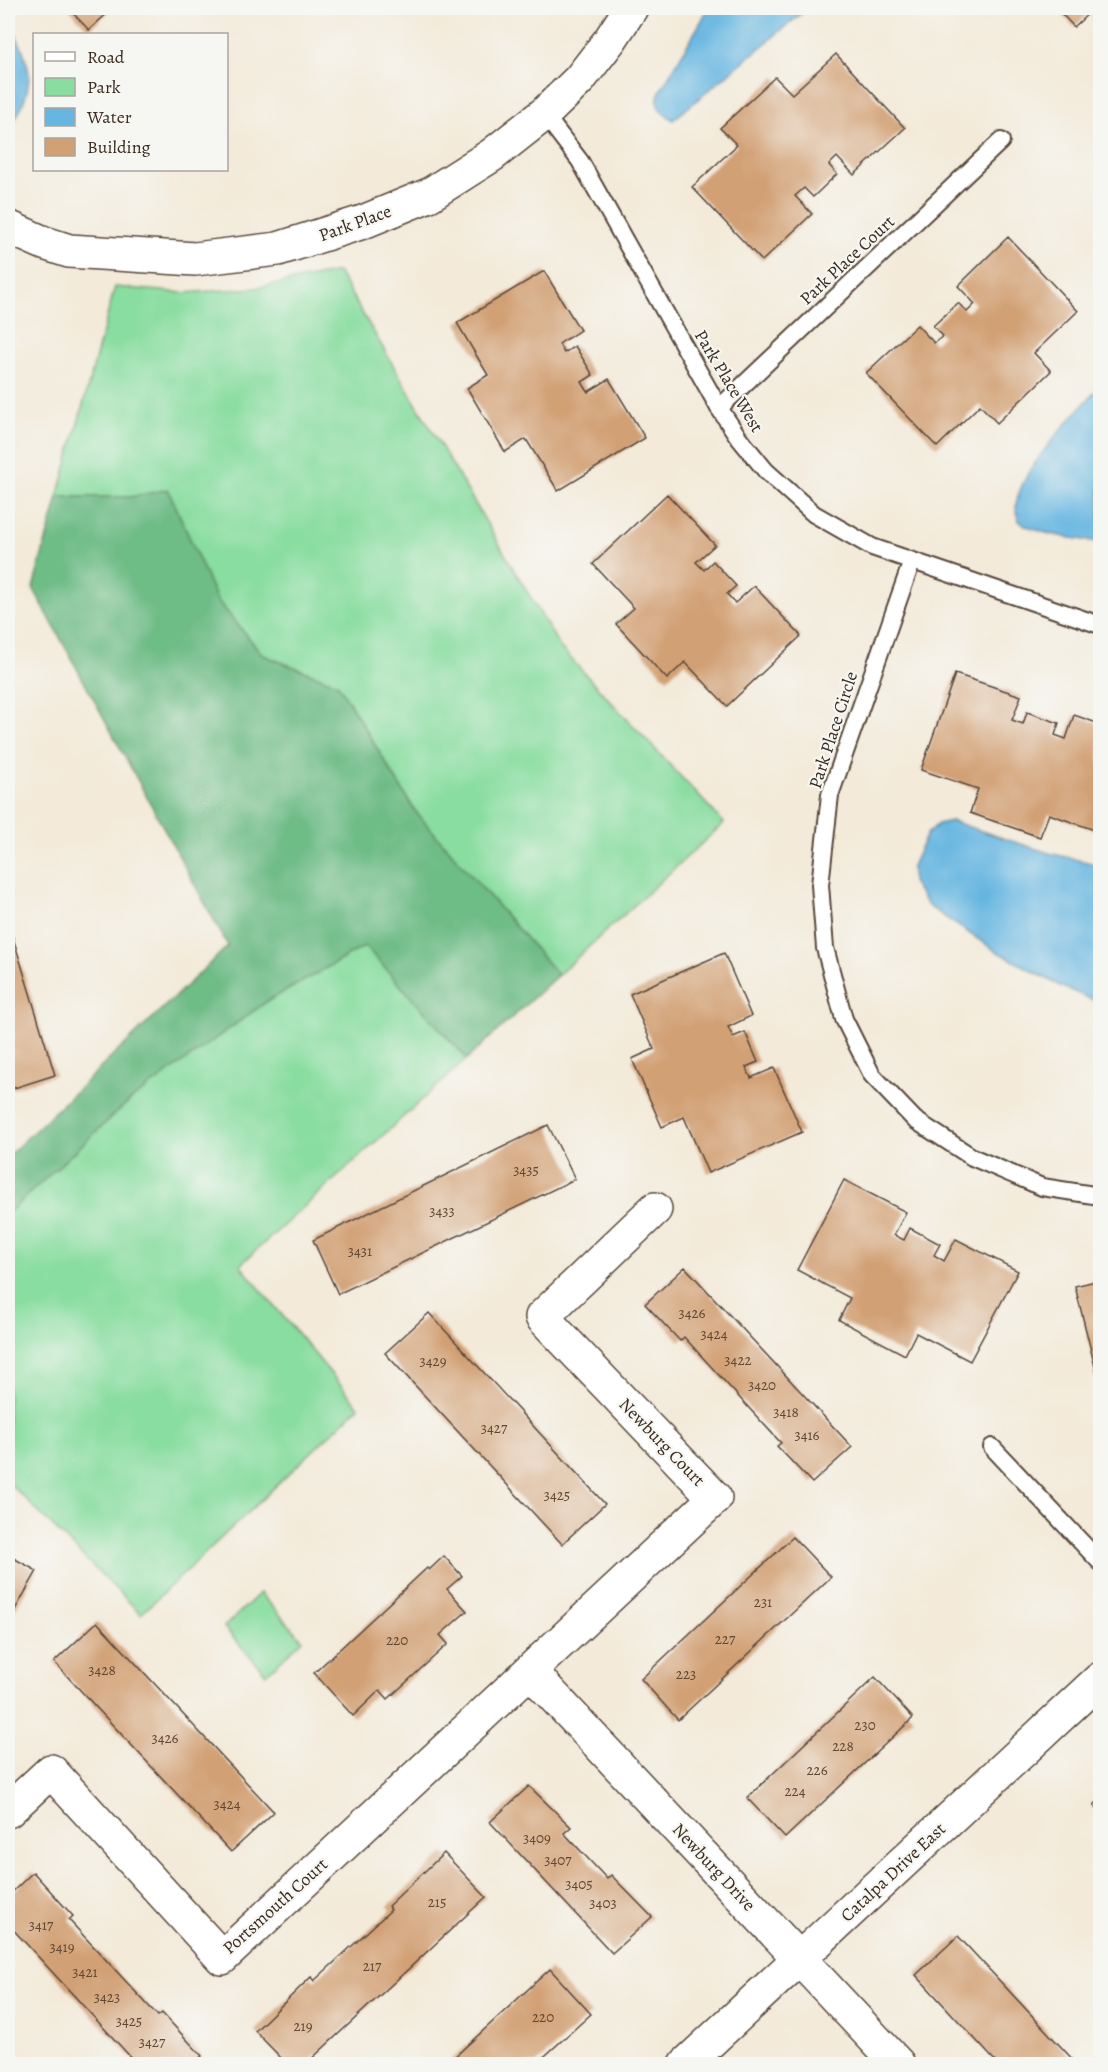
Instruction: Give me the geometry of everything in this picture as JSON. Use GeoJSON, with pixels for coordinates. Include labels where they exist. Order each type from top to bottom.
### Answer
{"type":"FeatureCollection","features":[{"type":"Feature","properties":{"kind":"street","name":"Park Place"},"geometry":{"type":"LineString","coordinates":[[8,227],[69,251],[195,259],[278,249],[363,222],[429,195],[492,155],[544,114],[579,80],[631,8]]}},
{"type":"Feature","properties":{"kind":"street","name":"Newburg Court"},"geometry":{"type":"LineString","coordinates":[[530,1671],[715,1498],[542,1317],[655,1209]]}},
{"type":"Feature","properties":{"kind":"street","name":"Portsmouth Court"},"geometry":{"type":"LineString","coordinates":[[8,1811],[51,1771],[222,1958],[530,1671]]}},
{"type":"Feature","properties":{"kind":"street","name":"Newburg Drive"},"geometry":{"type":"LineString","coordinates":[[530,1671],[898,2064]]}},
{"type":"Feature","properties":{"kind":"street","name":"Catalpa Drive East"},"geometry":{"type":"LineString","coordinates":[[686,2064],[1101,1679]]}},
{"type":"Feature","properties":{"kind":"lane","name":"Park Place West"},"geometry":{"type":"LineString","coordinates":[[544,114],[580,161],[719,408],[739,438],[766,471],[814,514],[872,547],[1101,625]]}},
{"type":"Feature","properties":{"kind":"lane","name":"Park Place Court"},"geometry":{"type":"LineString","coordinates":[[719,408],[1002,141]]}},
{"type":"Feature","properties":{"kind":"lane","name":"Park Place Circle"},"geometry":{"type":"LineString","coordinates":[[912,561],[830,795],[820,885],[825,948],[844,1018],[872,1076],[915,1120],[972,1157],[1042,1187],[1101,1196]]}},
{"type":"Feature","properties":{"kind":"lane"},"geometry":{"type":"LineString","coordinates":[[992,1447],[1101,1562]]}},
{"type":"Feature","properties":{"kind":"green space"},"geometry":{"type":"Polygon","coordinates":[[[338,272],[560,647],[724,823],[558,975],[415,811],[338,684],[263,655],[217,600],[168,489],[131,497],[58,497],[115,287],[184,293],[255,288],[338,272]]]}},
{"type":"Feature","properties":{"kind":"green space"},"geometry":{"type":"Polygon","coordinates":[[[168,489],[217,600],[263,655],[338,684],[415,811],[558,975],[467,1059],[365,946],[266,1002],[128,1102],[8,1213],[8,1156],[228,946],[33,588],[58,497],[131,497],[168,489]]]}},
{"type":"Feature","properties":{"kind":"green space"},"geometry":{"type":"Polygon","coordinates":[[[365,946],[467,1059],[240,1265],[359,1407],[141,1614],[8,1482],[8,1213],[128,1102],[266,1002],[365,946]]]}},
{"type":"Feature","properties":{"kind":"green space"},"geometry":{"type":"Polygon","coordinates":[[[260,1593],[303,1640],[266,1674],[224,1627],[260,1593]]]}},
{"type":"Feature","properties":{"kind":"water"},"geometry":{"type":"Polygon","coordinates":[[[709,8],[808,8],[673,120],[658,106],[659,93],[709,8]]]}},
{"type":"Feature","properties":{"kind":"water"},"geometry":{"type":"Polygon","coordinates":[[[8,21],[22,49],[29,75],[24,100],[17,116],[8,128],[8,21]]]}},
{"type":"Feature","properties":{"kind":"water"},"geometry":{"type":"Polygon","coordinates":[[[1100,386],[1100,542],[1058,536],[1027,526],[1019,521],[1016,507],[1019,492],[1027,476],[1050,443],[1100,386]]]}},
{"type":"Feature","properties":{"kind":"water"},"geometry":{"type":"Polygon","coordinates":[[[951,821],[1049,853],[1100,865],[1100,1003],[1060,986],[996,951],[928,906],[912,882],[912,866],[927,834],[938,824],[951,821]]]}},
{"type":"Feature","properties":{"kind":"building"},"geometry":{"type":"Polygon","coordinates":[[[68,8],[113,8],[89,30],[68,8]]]}},
{"type":"Feature","properties":{"kind":"building"},"geometry":{"type":"Polygon","coordinates":[[[1056,8],[1100,8],[1100,24],[1090,12],[1074,27],[1056,8]]]}},
{"type":"Feature","properties":{"kind":"building"},"geometry":{"type":"Polygon","coordinates":[[[836,54],[905,128],[854,175],[837,157],[829,165],[837,174],[813,197],[804,188],[795,196],[812,214],[762,261],[692,187],[737,145],[720,128],[775,77],[792,94],[836,54]]]}},
{"type":"Feature","properties":{"kind":"building"},"geometry":{"type":"Polygon","coordinates":[[[1008,237],[1078,311],[1034,353],[1051,371],[997,423],[980,405],[937,447],[866,373],[917,325],[934,343],[943,336],[933,326],[958,303],[967,312],[975,304],[958,286],[1008,237]]]}},
{"type":"Feature","properties":{"kind":"building"},"geometry":{"type":"Polygon","coordinates":[[[544,271],[580,330],[559,344],[564,353],[575,346],[593,375],[582,382],[588,392],[609,379],[645,438],[558,491],[526,439],[505,452],[467,388],[488,375],[457,323],[544,271]]]}},
{"type":"Feature","properties":{"kind":"building"},"geometry":{"type":"Polygon","coordinates":[[[667,494],[715,545],[696,562],[704,570],[713,561],[736,586],[727,594],[735,603],[754,586],[801,636],[727,706],[685,662],[667,679],[616,624],[634,608],[593,564],[667,494]]]}},
{"type":"Feature","properties":{"kind":"building"},"geometry":{"type":"Polygon","coordinates":[[[955,674],[1021,696],[1012,720],[1023,724],[1027,712],[1059,723],[1055,735],[1066,739],[1074,715],[1100,724],[1100,832],[1049,814],[1040,837],[970,813],[978,789],[921,770],[955,674]]]}},
{"type":"Feature","properties":{"kind":"building"},"geometry":{"type":"Polygon","coordinates":[[[11,931],[55,1075],[8,1090],[8,932],[11,931]]]}},
{"type":"Feature","properties":{"kind":"building"},"geometry":{"type":"Polygon","coordinates":[[[724,953],[751,1016],[728,1027],[733,1037],[745,1032],[758,1062],[746,1067],[751,1078],[774,1068],[802,1132],[708,1173],[684,1117],[662,1127],[632,1059],[654,1049],[630,994],[724,953]]]}},
{"type":"Feature","properties":{"kind":"building"},"geometry":{"type":"Polygon","coordinates":[[[548,1125],[575,1179],[338,1294],[313,1240],[548,1125]]]}},
{"type":"Feature","properties":{"kind":"building"},"geometry":{"type":"Polygon","coordinates":[[[844,1180],[906,1212],[894,1235],[904,1240],[910,1228],[940,1244],[934,1255],[944,1261],[956,1239],[1018,1271],[970,1361],[916,1333],[905,1355],[839,1320],[850,1298],[797,1270],[844,1180]]]}},
{"type":"Feature","properties":{"kind":"building"},"geometry":{"type":"Polygon","coordinates":[[[685,1267],[852,1447],[812,1483],[777,1446],[781,1443],[684,1337],[680,1341],[645,1304],[685,1267]]]}},
{"type":"Feature","properties":{"kind":"building"},"geometry":{"type":"Polygon","coordinates":[[[1100,1280],[1100,1387],[1075,1286],[1100,1280]]]}},
{"type":"Feature","properties":{"kind":"building"},"geometry":{"type":"Polygon","coordinates":[[[429,1313],[605,1504],[562,1544],[385,1353],[429,1313]]]}},
{"type":"Feature","properties":{"kind":"building"},"geometry":{"type":"Polygon","coordinates":[[[793,1537],[831,1577],[678,1720],[641,1679],[793,1537]]]}},
{"type":"Feature","properties":{"kind":"building"},"geometry":{"type":"Polygon","coordinates":[[[8,1555],[37,1571],[8,1622],[8,1555]]]}},
{"type":"Feature","properties":{"kind":"building"},"geometry":{"type":"Polygon","coordinates":[[[444,1556],[462,1576],[447,1589],[467,1611],[440,1635],[448,1644],[388,1699],[380,1690],[353,1716],[314,1673],[427,1568],[429,1570],[444,1556]]]}},
{"type":"Feature","properties":{"kind":"building"},"geometry":{"type":"Polygon","coordinates":[[[97,1622],[274,1812],[231,1852],[54,1662],[97,1622]]]}},
{"type":"Feature","properties":{"kind":"building"},"geometry":{"type":"Polygon","coordinates":[[[875,1677],[913,1718],[785,1838],[747,1798],[875,1677]]]}},
{"type":"Feature","properties":{"kind":"building"},"geometry":{"type":"Polygon","coordinates":[[[529,1786],[571,1827],[564,1833],[607,1879],[611,1875],[652,1917],[612,1953],[490,1822],[529,1786]]]}},
{"type":"Feature","properties":{"kind":"building"},"geometry":{"type":"Polygon","coordinates":[[[1100,1799],[1100,1813],[1094,1805],[1100,1799]]]}},
{"type":"Feature","properties":{"kind":"building"},"geometry":{"type":"Polygon","coordinates":[[[444,1853],[486,1897],[306,2064],[287,2064],[255,2031],[311,1977],[314,1981],[391,1910],[388,1906],[444,1853]]]}},
{"type":"Feature","properties":{"kind":"building"},"geometry":{"type":"Polygon","coordinates":[[[33,1872],[73,1916],[69,1920],[158,2016],[162,2013],[202,2056],[193,2064],[137,2064],[8,1924],[8,1896],[33,1872]]]}},
{"type":"Feature","properties":{"kind":"building"},"geometry":{"type":"Polygon","coordinates":[[[958,1936],[1077,2064],[998,2064],[916,1975],[958,1936]]]}},
{"type":"Feature","properties":{"kind":"building"},"geometry":{"type":"Polygon","coordinates":[[[550,1969],[591,2014],[536,2064],[447,2064],[550,1969]]]}}]}
